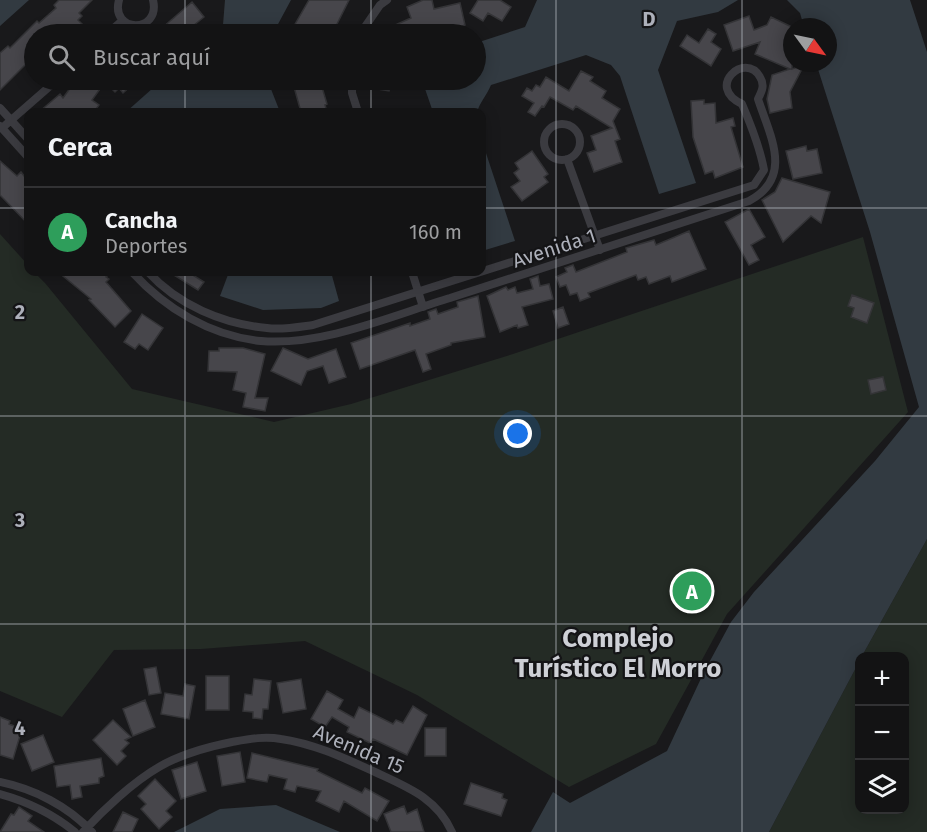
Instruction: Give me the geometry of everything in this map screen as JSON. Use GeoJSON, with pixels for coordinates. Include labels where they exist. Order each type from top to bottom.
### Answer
{"type":"FeatureCollection","features":[{"type":"Feature","properties":{"kind":"street"},"geometry":{"type":"LineString","coordinates":[[119,0],[118,11],[123,21],[130,24]]}},
{"type":"Feature","properties":{"kind":"street"},"geometry":{"type":"LineString","coordinates":[[143,24],[154,13],[153,0]]}},
{"type":"Feature","properties":{"kind":"street"},"geometry":{"type":"LineString","coordinates":[[367,24],[380,5],[387,0]]}},
{"type":"Feature","properties":{"kind":"street"},"geometry":{"type":"LineString","coordinates":[[119,24],[123,21]]}},
{"type":"Feature","properties":{"kind":"street","name":"Avenida 1"},"geometry":{"type":"LineString","coordinates":[[136,276],[173,310],[223,333],[259,341],[314,339],[423,307],[681,224],[749,201],[762,194],[770,183],[776,169],[776,156],[758,99],[763,91],[763,81],[758,73],[749,68],[740,68],[731,74],[727,82],[728,92],[733,100],[742,104],[762,159],[764,170],[754,185],[486,270]]}},
{"type":"Feature","properties":{"kind":"street"},"geometry":{"type":"LineString","coordinates":[[25,108],[46,90]]}},
{"type":"Feature","properties":{"kind":"street"},"geometry":{"type":"LineString","coordinates":[[352,90],[357,108]]}},
{"type":"Feature","properties":{"kind":"street"},"geometry":{"type":"LineString","coordinates":[[742,104],[758,99]]}},
{"type":"Feature","properties":{"kind":"street"},"geometry":{"type":"LineString","coordinates":[[0,108],[24,135]]}},
{"type":"Feature","properties":{"kind":"street"},"geometry":{"type":"LineString","coordinates":[[24,109],[1,127],[24,153]]}},
{"type":"Feature","properties":{"kind":"street"},"geometry":{"type":"LineString","coordinates":[[557,124],[572,126],[580,139],[579,149],[567,159],[552,158],[544,145],[545,134],[557,124]]}},
{"type":"Feature","properties":{"kind":"street"},"geometry":{"type":"LineString","coordinates":[[567,159],[600,250]]}},
{"type":"Feature","properties":{"kind":"street"},"geometry":{"type":"LineString","coordinates":[[677,210],[681,224]]}},
{"type":"Feature","properties":{"kind":"street"},"geometry":{"type":"LineString","coordinates":[[523,258],[527,274]]}},
{"type":"Feature","properties":{"kind":"street","name":"Avenida 1"},"geometry":{"type":"LineString","coordinates":[[153,276],[203,312],[270,329],[313,325],[468,276]]}},
{"type":"Feature","properties":{"kind":"street"},"geometry":{"type":"LineString","coordinates":[[413,276],[423,307]]}},
{"type":"Feature","properties":{"kind":"street"},"geometry":{"type":"LineString","coordinates":[[279,341],[280,328]]}},
{"type":"Feature","properties":{"kind":"street","name":"Avenida 15"},"geometry":{"type":"LineString","coordinates":[[88,830],[135,784],[159,766],[199,749],[256,737],[279,738],[323,748],[418,792],[433,803],[452,832]]}},
{"type":"Feature","properties":{"kind":"street"},"geometry":{"type":"LineString","coordinates":[[0,782],[40,794],[88,830]]}},
{"type":"Feature","properties":{"kind":"street"},"geometry":{"type":"LineString","coordinates":[[0,794],[26,801],[50,813],[75,832]]}},
{"type":"Feature","properties":{"kind":"shaded area"},"geometry":{"type":"Polygon","coordinates":[[[0,0],[29,0],[0,26],[0,0]]]}},
{"type":"Feature","properties":{"kind":"shaded area"},"geometry":{"type":"Polygon","coordinates":[[[225,0],[291,0],[278,24],[223,24],[225,0]]]}},
{"type":"Feature","properties":{"kind":"shaded area"},"geometry":{"type":"Polygon","coordinates":[[[537,0],[738,0],[718,12],[677,21],[658,70],[696,183],[659,194],[620,76],[611,65],[586,55],[491,85],[479,108],[432,108],[425,90],[486,90],[486,40],[525,27],[537,0]]]}},
{"type":"Feature","properties":{"kind":"shaded area"},"geometry":{"type":"Polygon","coordinates":[[[787,0],[910,0],[927,52],[927,539],[864,652],[855,652],[855,670],[769,832],[531,832],[553,792],[570,803],[667,751],[704,672],[731,622],[754,592],[875,461],[919,407],[870,232],[819,72],[837,72],[837,18],[801,18],[800,13],[787,0]]]}},
{"type":"Feature","properties":{"kind":"shaded area"},"geometry":{"type":"Polygon","coordinates":[[[151,90],[271,90],[278,108],[130,108],[151,90]]]}},
{"type":"Feature","properties":{"kind":"shaded area"},"geometry":{"type":"Polygon","coordinates":[[[486,153],[515,241],[486,250],[486,153]]]}},
{"type":"Feature","properties":{"kind":"shaded area"},"geometry":{"type":"Polygon","coordinates":[[[0,234],[24,261],[24,276],[38,276],[45,283],[132,389],[274,422],[351,404],[513,354],[863,237],[908,412],[727,614],[656,744],[569,787],[417,695],[305,641],[201,649],[114,650],[62,717],[0,691],[0,234]]]}},
{"type":"Feature","properties":{"kind":"shaded area"},"geometry":{"type":"Polygon","coordinates":[[[228,276],[332,276],[339,301],[321,308],[263,310],[220,296],[228,276]]]}},
{"type":"Feature","properties":{"kind":"shaded area"},"geometry":{"type":"Polygon","coordinates":[[[927,539],[927,832],[769,832],[855,670],[855,814],[909,814],[909,652],[864,652],[927,539]]]}},
{"type":"Feature","properties":{"kind":"shaded area"},"geometry":{"type":"Polygon","coordinates":[[[276,805],[340,832],[174,832],[220,809],[276,805]]]}},
{"type":"Feature","properties":{"kind":"building"},"geometry":{"type":"Polygon","coordinates":[[[59,0],[92,0],[79,13],[82,16],[78,20],[82,24],[34,24],[37,21],[39,23],[56,8],[54,5],[59,0]]]}},
{"type":"Feature","properties":{"kind":"building"},"geometry":{"type":"Polygon","coordinates":[[[309,0],[349,0],[337,24],[295,24],[309,0]]]}},
{"type":"Feature","properties":{"kind":"building"},"geometry":{"type":"Polygon","coordinates":[[[423,0],[432,0],[434,9],[460,3],[465,24],[397,24],[411,18],[407,7],[423,0]]]}},
{"type":"Feature","properties":{"kind":"building"},"geometry":{"type":"Polygon","coordinates":[[[478,0],[500,0],[511,7],[502,21],[488,13],[483,21],[470,13],[478,0]]]}},
{"type":"Feature","properties":{"kind":"building"},"geometry":{"type":"Polygon","coordinates":[[[192,2],[204,17],[195,24],[167,24],[192,2]]]}},
{"type":"Feature","properties":{"kind":"building"},"geometry":{"type":"Polygon","coordinates":[[[749,16],[754,30],[767,25],[771,17],[783,23],[783,66],[755,54],[760,42],[733,51],[724,25],[749,16]]]}},
{"type":"Feature","properties":{"kind":"building"},"geometry":{"type":"Polygon","coordinates":[[[708,29],[716,34],[711,42],[721,49],[711,66],[680,46],[687,35],[699,43],[708,29]]]}},
{"type":"Feature","properties":{"kind":"building"},"geometry":{"type":"Polygon","coordinates":[[[24,34],[24,66],[0,90],[0,53],[8,46],[10,48],[24,34]]]}},
{"type":"Feature","properties":{"kind":"building"},"geometry":{"type":"Polygon","coordinates":[[[581,71],[593,77],[590,81],[606,91],[602,98],[620,109],[613,121],[620,139],[615,141],[622,162],[594,172],[587,153],[596,150],[591,136],[612,128],[576,106],[573,110],[550,97],[535,116],[528,112],[534,103],[522,96],[527,88],[532,91],[536,85],[540,87],[546,77],[569,91],[581,71]]]}},
{"type":"Feature","properties":{"kind":"building"},"geometry":{"type":"Polygon","coordinates":[[[783,71],[800,72],[790,92],[792,108],[770,113],[767,99],[772,75],[783,71]]]}},
{"type":"Feature","properties":{"kind":"building"},"geometry":{"type":"Polygon","coordinates":[[[69,90],[99,90],[92,100],[99,105],[97,108],[44,108],[60,94],[63,98],[69,90]]]}},
{"type":"Feature","properties":{"kind":"building"},"geometry":{"type":"Polygon","coordinates":[[[295,90],[323,90],[326,108],[300,108],[295,90]]]}},
{"type":"Feature","properties":{"kind":"building"},"geometry":{"type":"Polygon","coordinates":[[[704,100],[704,104],[715,103],[716,123],[733,118],[735,126],[731,127],[743,167],[715,178],[713,171],[705,174],[693,137],[691,101],[704,100]]]}},
{"type":"Feature","properties":{"kind":"building"},"geometry":{"type":"Polygon","coordinates":[[[806,146],[807,151],[817,149],[822,173],[793,179],[786,151],[806,146]]]}},
{"type":"Feature","properties":{"kind":"building"},"geometry":{"type":"Polygon","coordinates":[[[532,151],[548,174],[544,177],[548,182],[522,201],[511,187],[520,181],[514,173],[519,169],[515,163],[532,151]]]}},
{"type":"Feature","properties":{"kind":"building"},"geometry":{"type":"Polygon","coordinates":[[[0,161],[17,176],[21,172],[24,176],[24,220],[0,195],[0,161]]]}},
{"type":"Feature","properties":{"kind":"building"},"geometry":{"type":"Polygon","coordinates":[[[782,178],[830,192],[821,223],[811,216],[783,242],[762,200],[775,192],[782,178]]]}},
{"type":"Feature","properties":{"kind":"building"},"geometry":{"type":"Polygon","coordinates":[[[749,209],[765,237],[751,245],[759,260],[749,265],[725,222],[749,209]]]}},
{"type":"Feature","properties":{"kind":"building"},"geometry":{"type":"Polygon","coordinates":[[[689,231],[706,269],[672,282],[670,276],[649,284],[646,277],[638,280],[636,275],[588,293],[590,297],[580,301],[577,293],[570,295],[566,285],[560,287],[556,277],[567,272],[565,268],[573,265],[576,272],[627,252],[626,248],[654,240],[656,245],[689,231]]]}},
{"type":"Feature","properties":{"kind":"building"},"geometry":{"type":"Polygon","coordinates":[[[63,276],[107,276],[109,279],[106,282],[131,311],[115,327],[89,300],[91,299],[63,276]]]}},
{"type":"Feature","properties":{"kind":"building"},"geometry":{"type":"Polygon","coordinates":[[[175,276],[194,276],[204,282],[198,290],[175,276]]]}},
{"type":"Feature","properties":{"kind":"building"},"geometry":{"type":"Polygon","coordinates":[[[538,276],[540,286],[549,284],[553,299],[522,307],[528,325],[518,328],[517,325],[500,332],[487,296],[506,287],[508,290],[515,287],[517,293],[533,289],[530,279],[538,276]]]}},
{"type":"Feature","properties":{"kind":"building"},"geometry":{"type":"Polygon","coordinates":[[[852,295],[874,303],[867,323],[851,317],[854,308],[848,306],[852,295]]]}},
{"type":"Feature","properties":{"kind":"building"},"geometry":{"type":"Polygon","coordinates":[[[478,296],[485,337],[451,343],[451,345],[426,354],[431,369],[423,372],[415,350],[360,369],[351,343],[410,323],[410,326],[430,319],[428,312],[436,309],[438,314],[458,307],[457,302],[478,296]]]}},
{"type":"Feature","properties":{"kind":"building"},"geometry":{"type":"Polygon","coordinates":[[[563,307],[569,324],[558,328],[553,311],[563,307]]]}},
{"type":"Feature","properties":{"kind":"building"},"geometry":{"type":"Polygon","coordinates":[[[142,314],[163,328],[148,350],[139,344],[135,349],[124,342],[142,314]]]}},
{"type":"Feature","properties":{"kind":"building"},"geometry":{"type":"Polygon","coordinates":[[[219,348],[243,348],[265,354],[255,398],[268,398],[265,411],[243,407],[246,393],[233,390],[237,372],[208,371],[209,351],[219,351],[219,348]]]}},
{"type":"Feature","properties":{"kind":"building"},"geometry":{"type":"Polygon","coordinates":[[[283,348],[308,359],[336,349],[346,377],[329,383],[323,366],[307,371],[301,385],[271,371],[283,348]]]}},
{"type":"Feature","properties":{"kind":"building"},"geometry":{"type":"Polygon","coordinates":[[[883,377],[886,390],[871,394],[868,380],[883,377]]]}},
{"type":"Feature","properties":{"kind":"building"},"geometry":{"type":"Polygon","coordinates":[[[156,667],[161,693],[149,695],[144,669],[156,667]]]}},
{"type":"Feature","properties":{"kind":"building"},"geometry":{"type":"Polygon","coordinates":[[[206,676],[229,676],[229,710],[206,710],[206,676]]]}},
{"type":"Feature","properties":{"kind":"building"},"geometry":{"type":"Polygon","coordinates":[[[254,679],[271,681],[268,709],[263,709],[262,719],[253,718],[253,712],[243,711],[245,694],[252,695],[254,679]]]}},
{"type":"Feature","properties":{"kind":"building"},"geometry":{"type":"Polygon","coordinates":[[[301,679],[306,709],[283,713],[277,683],[301,679]]]}},
{"type":"Feature","properties":{"kind":"building"},"geometry":{"type":"Polygon","coordinates":[[[185,684],[195,686],[189,719],[161,714],[165,693],[183,696],[185,684]]]}},
{"type":"Feature","properties":{"kind":"building"},"geometry":{"type":"Polygon","coordinates":[[[327,691],[343,700],[338,709],[354,718],[359,707],[393,724],[396,720],[403,723],[413,706],[427,715],[407,755],[373,739],[370,743],[347,732],[349,727],[332,717],[325,727],[311,719],[327,691]]]}},
{"type":"Feature","properties":{"kind":"building"},"geometry":{"type":"Polygon","coordinates":[[[145,700],[155,727],[133,736],[123,709],[145,700]]]}},
{"type":"Feature","properties":{"kind":"building"},"geometry":{"type":"Polygon","coordinates":[[[0,717],[10,721],[9,724],[22,729],[13,759],[0,755],[0,717]]]}},
{"type":"Feature","properties":{"kind":"building"},"geometry":{"type":"Polygon","coordinates":[[[113,720],[131,737],[125,740],[129,743],[121,751],[126,756],[117,765],[93,740],[113,720]]]}},
{"type":"Feature","properties":{"kind":"building"},"geometry":{"type":"Polygon","coordinates":[[[425,728],[446,728],[446,756],[425,756],[425,728]]]}},
{"type":"Feature","properties":{"kind":"building"},"geometry":{"type":"Polygon","coordinates":[[[43,735],[54,762],[32,771],[21,744],[43,735]]]}},
{"type":"Feature","properties":{"kind":"building"},"geometry":{"type":"Polygon","coordinates":[[[240,752],[245,782],[222,786],[217,756],[240,752]]]}},
{"type":"Feature","properties":{"kind":"building"},"geometry":{"type":"Polygon","coordinates":[[[252,753],[318,769],[317,771],[362,793],[365,788],[389,801],[377,821],[344,801],[339,812],[316,801],[321,791],[297,786],[295,792],[284,789],[287,779],[269,775],[267,782],[247,778],[252,753]]]}},
{"type":"Feature","properties":{"kind":"building"},"geometry":{"type":"Polygon","coordinates":[[[101,758],[104,776],[99,778],[99,783],[80,786],[82,797],[72,799],[70,785],[57,787],[54,766],[101,758]]]}},
{"type":"Feature","properties":{"kind":"building"},"geometry":{"type":"Polygon","coordinates":[[[197,762],[206,791],[181,799],[172,770],[197,762]]]}},
{"type":"Feature","properties":{"kind":"building"},"geometry":{"type":"Polygon","coordinates":[[[155,779],[176,801],[166,811],[172,817],[159,829],[141,809],[146,804],[138,796],[155,779]]]}},
{"type":"Feature","properties":{"kind":"building"},"geometry":{"type":"Polygon","coordinates":[[[471,783],[503,794],[502,798],[507,800],[501,816],[464,804],[471,783]]]}},
{"type":"Feature","properties":{"kind":"building"},"geometry":{"type":"Polygon","coordinates":[[[404,806],[407,814],[417,809],[424,832],[391,832],[384,814],[404,806]]]}},
{"type":"Feature","properties":{"kind":"building"},"geometry":{"type":"Polygon","coordinates":[[[19,807],[32,816],[28,821],[44,832],[0,832],[11,814],[14,815],[19,807]]]}},
{"type":"Feature","properties":{"kind":"building"},"geometry":{"type":"Polygon","coordinates":[[[123,812],[138,819],[132,832],[113,832],[123,812]]]}},
{"type":"Feature","properties":{"kind":"place","name":"Cancha"},"geometry":{"type":"Point","coordinates":[692,591]}},
{"type":"Feature","properties":{"kind":"district","name":"Complejo Turístico El Morro"},"geometry":{"type":"Point","coordinates":[618,653]}}]}
